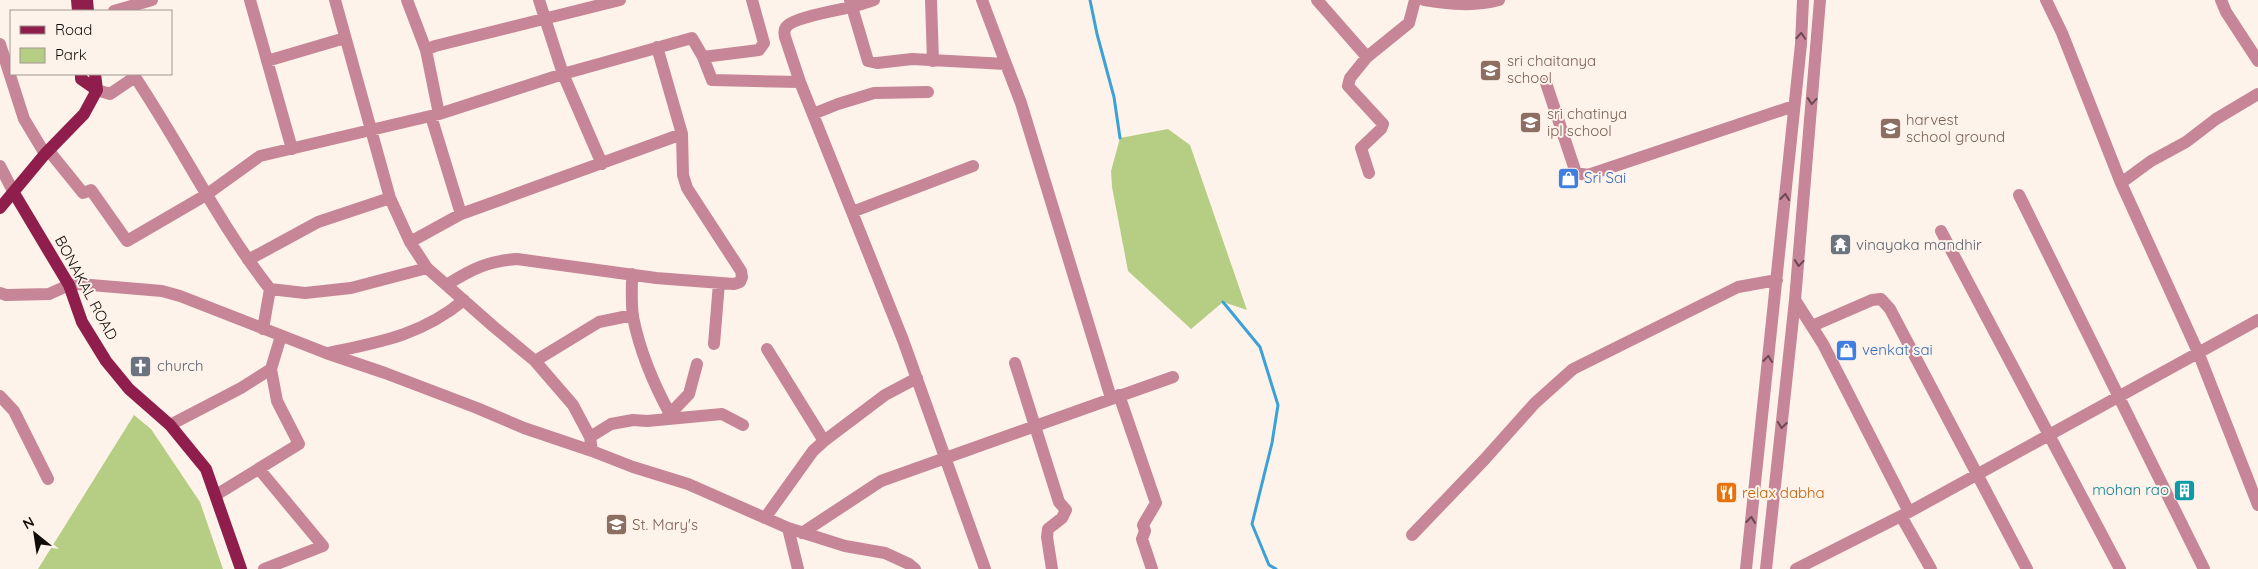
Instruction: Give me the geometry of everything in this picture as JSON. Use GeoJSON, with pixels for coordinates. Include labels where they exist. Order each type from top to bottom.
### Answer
{"type":"FeatureCollection","features":[{"type":"Feature","properties":{"kind":"main road"},"geometry":{"type":"LineString","coordinates":[[81,75],[81,79],[96,90]]}},
{"type":"Feature","properties":{"kind":"main road"},"geometry":{"type":"LineString","coordinates":[[0,208],[47,153],[84,114],[96,90],[95,75]]}},
{"type":"Feature","properties":{"kind":"main road","name":"BONAKAL ROAD"},"geometry":{"type":"LineString","coordinates":[[14,193],[68,285],[82,322],[106,361],[129,389],[170,425],[206,469],[241,569]]}},
{"type":"Feature","properties":{"kind":"street"},"geometry":{"type":"LineString","coordinates":[[117,10],[152,0]]}},
{"type":"Feature","properties":{"kind":"street"},"geometry":{"type":"LineString","coordinates":[[250,0],[292,149]]}},
{"type":"Feature","properties":{"kind":"street"},"geometry":{"type":"LineString","coordinates":[[335,0],[390,198],[410,242],[427,268],[536,361],[574,405],[590,437],[592,451]]}},
{"type":"Feature","properties":{"kind":"street"},"geometry":{"type":"LineString","coordinates":[[407,0],[426,50],[435,115],[461,214]]}},
{"type":"Feature","properties":{"kind":"street"},"geometry":{"type":"LineString","coordinates":[[539,0],[563,74],[602,164]]}},
{"type":"Feature","properties":{"kind":"street"},"geometry":{"type":"LineString","coordinates":[[426,50],[435,46],[620,0]]}},
{"type":"Feature","properties":{"kind":"street"},"geometry":{"type":"LineString","coordinates":[[704,56],[759,50],[764,43],[752,0]]}},
{"type":"Feature","properties":{"kind":"street"},"geometry":{"type":"LineString","coordinates":[[874,0],[851,3],[787,25],[784,30],[785,37],[800,82],[917,378],[985,569]]}},
{"type":"Feature","properties":{"kind":"street"},"geometry":{"type":"LineString","coordinates":[[931,0],[933,61]]}},
{"type":"Feature","properties":{"kind":"street"},"geometry":{"type":"LineString","coordinates":[[982,0],[1022,103],[1115,397],[1156,503],[1143,525],[1145,531],[1142,539],[1152,569]]}},
{"type":"Feature","properties":{"kind":"street"},"geometry":{"type":"LineString","coordinates":[[1317,0],[1367,56]]}},
{"type":"Feature","properties":{"kind":"street"},"geometry":{"type":"LineString","coordinates":[[1369,173],[1361,148],[1383,124],[1351,91],[1348,82],[1367,56],[1409,23],[1416,0]]}},
{"type":"Feature","properties":{"kind":"street"},"geometry":{"type":"LineString","coordinates":[[1424,0],[1461,6],[1479,5],[1499,0]]}},
{"type":"Feature","properties":{"kind":"street"},"geometry":{"type":"LineString","coordinates":[[1746,569],[1777,280],[1804,0]]}},
{"type":"Feature","properties":{"kind":"street"},"geometry":{"type":"LineString","coordinates":[[1766,569],[1795,300],[1820,0]]}},
{"type":"Feature","properties":{"kind":"street"},"geometry":{"type":"LineString","coordinates":[[2046,0],[2062,33],[2121,183],[2198,352],[2258,505]]}},
{"type":"Feature","properties":{"kind":"street"},"geometry":{"type":"LineString","coordinates":[[2221,0],[2226,12],[2258,61]]}},
{"type":"Feature","properties":{"kind":"street"},"geometry":{"type":"LineString","coordinates":[[851,3],[868,61],[877,63],[912,59],[1006,64]]}},
{"type":"Feature","properties":{"kind":"street"},"geometry":{"type":"LineString","coordinates":[[267,61],[345,38]]}},
{"type":"Feature","properties":{"kind":"street"},"geometry":{"type":"LineString","coordinates":[[0,44],[24,119],[47,153],[83,193],[91,190],[127,241],[206,195],[260,156],[435,115],[563,74],[692,38],[704,56],[712,80],[800,82]]}},
{"type":"Feature","properties":{"kind":"street"},"geometry":{"type":"LineString","coordinates":[[448,284],[482,264],[498,260],[517,259],[632,274],[738,284],[742,280],[742,274],[687,188],[683,175],[682,134],[657,47]]}},
{"type":"Feature","properties":{"kind":"street"},"geometry":{"type":"LineString","coordinates":[[96,90],[110,94],[135,77],[164,121],[206,195],[248,260],[270,289],[264,329]]}},
{"type":"Feature","properties":{"kind":"street"},"geometry":{"type":"LineString","coordinates":[[1546,83],[1576,173],[1588,175],[1794,106]]}},
{"type":"Feature","properties":{"kind":"street"},"geometry":{"type":"LineString","coordinates":[[813,114],[874,93],[928,92]]}},
{"type":"Feature","properties":{"kind":"street"},"geometry":{"type":"LineString","coordinates":[[2121,183],[2152,161],[2186,142],[2216,119],[2258,94]]}},
{"type":"Feature","properties":{"kind":"street"},"geometry":{"type":"LineString","coordinates":[[410,242],[461,214],[602,164],[633,150],[682,134]]}},
{"type":"Feature","properties":{"kind":"street"},"geometry":{"type":"LineString","coordinates":[[0,166],[14,193]]}},
{"type":"Feature","properties":{"kind":"street"},"geometry":{"type":"LineString","coordinates":[[852,212],[973,166]]}},
{"type":"Feature","properties":{"kind":"street"},"geometry":{"type":"LineString","coordinates":[[2018,195],[2120,396],[2204,569]]}},
{"type":"Feature","properties":{"kind":"street"},"geometry":{"type":"LineString","coordinates":[[248,260],[318,222],[390,198]]}},
{"type":"Feature","properties":{"kind":"street"},"geometry":{"type":"LineString","coordinates":[[1941,231],[2120,569]]}},
{"type":"Feature","properties":{"kind":"street"},"geometry":{"type":"LineString","coordinates":[[270,289],[305,293],[351,288],[427,268]]}},
{"type":"Feature","properties":{"kind":"street"},"geometry":{"type":"LineString","coordinates":[[632,274],[633,316],[644,358],[667,417]]}},
{"type":"Feature","properties":{"kind":"street"},"geometry":{"type":"LineString","coordinates":[[1412,535],[1484,460],[1535,403],[1573,369],[1738,287],[1777,280]]}},
{"type":"Feature","properties":{"kind":"street"},"geometry":{"type":"LineString","coordinates":[[714,344],[719,282]]}},
{"type":"Feature","properties":{"kind":"street"},"geometry":{"type":"LineString","coordinates":[[2,296],[49,294],[68,285],[79,284],[162,291],[180,296],[326,353],[386,373],[524,428],[633,467],[688,484],[788,528],[845,546],[885,553],[909,564],[915,569]]}},
{"type":"Feature","properties":{"kind":"street"},"geometry":{"type":"LineString","coordinates":[[1812,326],[1872,300],[1881,299],[1890,310],[2027,569]]}},
{"type":"Feature","properties":{"kind":"street"},"geometry":{"type":"LineString","coordinates":[[326,353],[392,339],[413,332],[445,316],[464,300]]}},
{"type":"Feature","properties":{"kind":"street"},"geometry":{"type":"LineString","coordinates":[[1795,300],[1812,326],[1931,569]]}},
{"type":"Feature","properties":{"kind":"street"},"geometry":{"type":"LineString","coordinates":[[536,361],[599,322],[633,316]]}},
{"type":"Feature","properties":{"kind":"street"},"geometry":{"type":"LineString","coordinates":[[1796,569],[1978,475],[2258,320]]}},
{"type":"Feature","properties":{"kind":"street"},"geometry":{"type":"LineString","coordinates":[[216,495],[299,444],[277,401],[271,369],[281,336]]}},
{"type":"Feature","properties":{"kind":"street"},"geometry":{"type":"LineString","coordinates":[[767,349],[824,441]]}},
{"type":"Feature","properties":{"kind":"street"},"geometry":{"type":"LineString","coordinates":[[1015,363],[1060,502],[1066,510],[1062,518],[1048,529],[1047,537],[1052,569]]}},
{"type":"Feature","properties":{"kind":"street"},"geometry":{"type":"LineString","coordinates":[[667,417],[689,394],[697,364]]}},
{"type":"Feature","properties":{"kind":"street"},"geometry":{"type":"LineString","coordinates":[[170,425],[241,388],[271,369]]}},
{"type":"Feature","properties":{"kind":"street"},"geometry":{"type":"LineString","coordinates":[[802,533],[881,481],[946,457],[1036,428],[1173,377]]}},
{"type":"Feature","properties":{"kind":"street"},"geometry":{"type":"LineString","coordinates":[[765,518],[813,451],[885,395],[917,378]]}},
{"type":"Feature","properties":{"kind":"street"},"geometry":{"type":"LineString","coordinates":[[0,396],[14,411],[48,478]]}},
{"type":"Feature","properties":{"kind":"street"},"geometry":{"type":"LineString","coordinates":[[590,437],[611,424],[667,417],[722,414],[742,425]]}},
{"type":"Feature","properties":{"kind":"street"},"geometry":{"type":"LineString","coordinates":[[259,470],[323,546],[264,569]]}},
{"type":"Feature","properties":{"kind":"street"},"geometry":{"type":"LineString","coordinates":[[788,528],[798,569]]}},
{"type":"Feature","properties":{"kind":"green space"},"geometry":{"type":"Polygon","coordinates":[[[1168,129],[1190,145],[1247,310],[1223,302],[1191,329],[1128,271],[1112,187],[1111,171],[1120,138],[1168,129]]]}},
{"type":"Feature","properties":{"kind":"green space"},"geometry":{"type":"Polygon","coordinates":[[[134,415],[151,429],[200,502],[223,569],[38,569],[134,415]]]}},
{"type":"Feature","properties":{"kind":"waterway"},"geometry":{"type":"LineString","coordinates":[[1090,0],[1114,97],[1120,138]]}},
{"type":"Feature","properties":{"kind":"waterway"},"geometry":{"type":"LineString","coordinates":[[1223,302],[1260,347],[1278,405],[1272,443],[1252,524],[1269,565],[1276,569]]}},
{"type":"Feature","properties":{"kind":"place","name":"sri chaitanya school"},"geometry":{"type":"Point","coordinates":[1491,70]}},
{"type":"Feature","properties":{"kind":"place","name":"sri chatinya ipl school"},"geometry":{"type":"Point","coordinates":[1531,123]}},
{"type":"Feature","properties":{"kind":"place","name":"harvest school ground"},"geometry":{"type":"Point","coordinates":[1890,129]}},
{"type":"Feature","properties":{"kind":"place","name":"Sri Sai"},"geometry":{"type":"Point","coordinates":[1568,178]}},
{"type":"Feature","properties":{"kind":"place","name":"vinayaka mandhir"},"geometry":{"type":"Point","coordinates":[1840,245]}},
{"type":"Feature","properties":{"kind":"place","name":"venkat sai"},"geometry":{"type":"Point","coordinates":[1846,350]}},
{"type":"Feature","properties":{"kind":"place","name":"church"},"geometry":{"type":"Point","coordinates":[141,366]}},
{"type":"Feature","properties":{"kind":"place","name":"mohan rao"},"geometry":{"type":"Point","coordinates":[2185,490]}},
{"type":"Feature","properties":{"kind":"place","name":"relax dabha"},"geometry":{"type":"Point","coordinates":[1726,493]}},
{"type":"Feature","properties":{"kind":"place","name":"St. Mary's"},"geometry":{"type":"Point","coordinates":[616,525]}}]}
